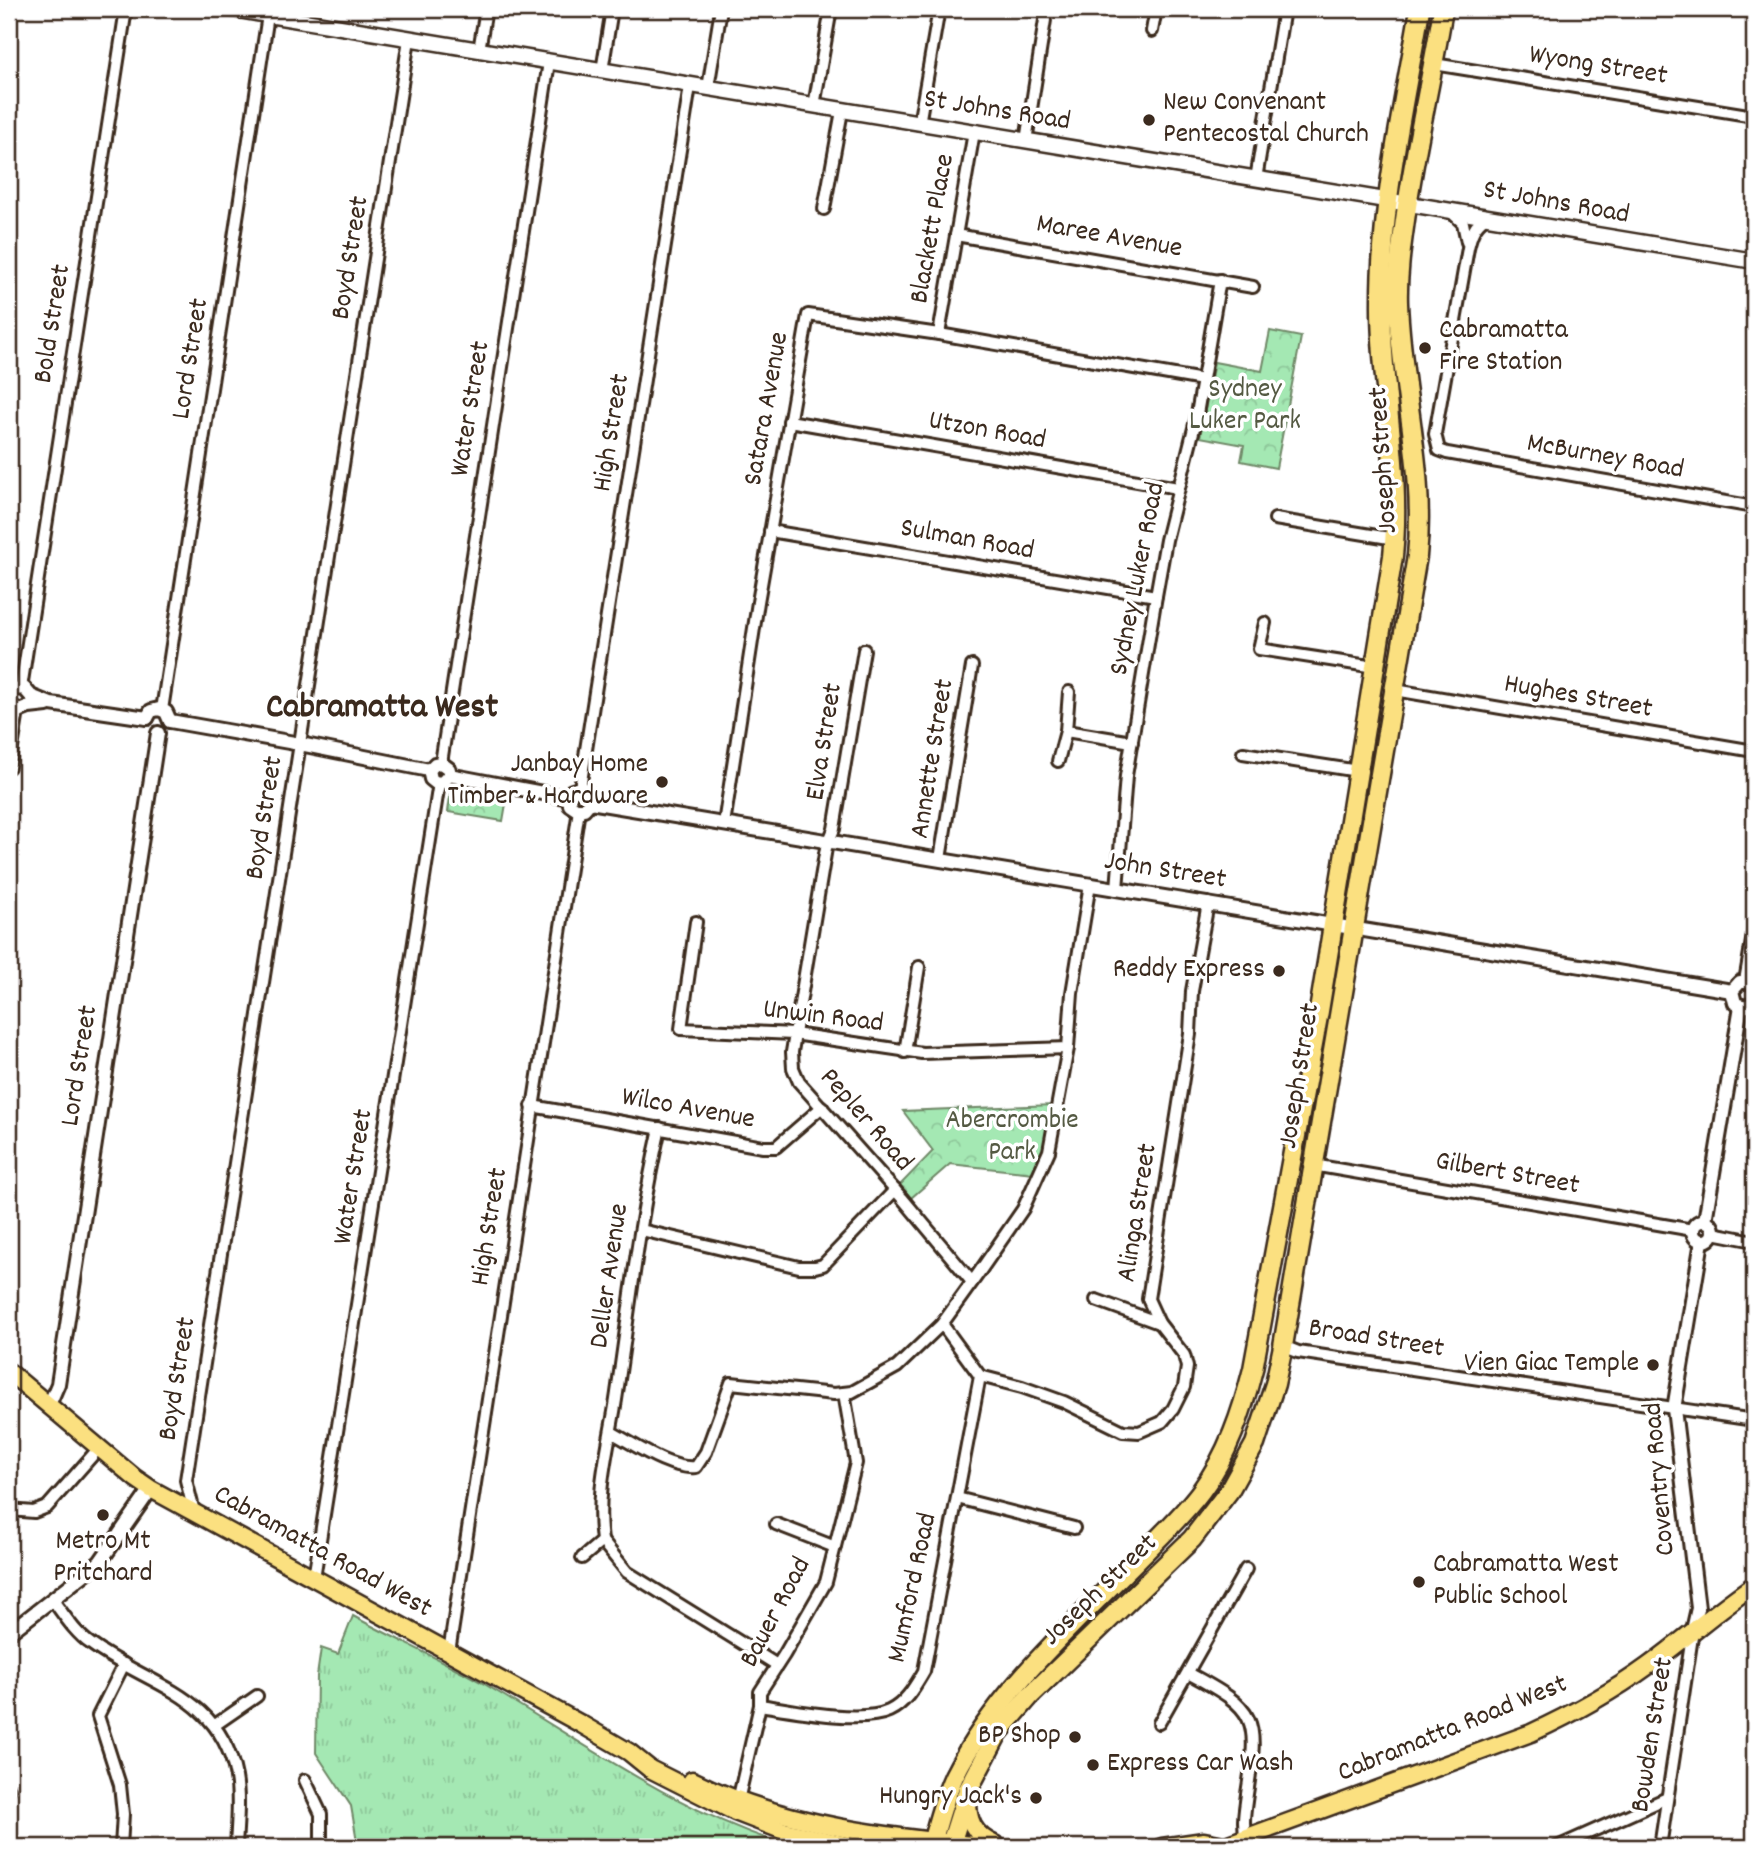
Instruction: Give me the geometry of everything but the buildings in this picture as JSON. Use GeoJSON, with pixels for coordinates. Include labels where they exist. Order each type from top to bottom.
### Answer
{"type":"FeatureCollection","features":[{"type":"Feature","properties":{"kind":"highway","name":"Joseph Street"},"geometry":{"type":"LineString","coordinates":[[932,1844],[954,1777],[989,1720],[1047,1650],[1201,1491],[1227,1447],[1242,1412],[1253,1369],[1319,1012],[1395,538],[1395,483],[1381,302],[1381,261],[1388,201],[1420,9]]}},
{"type":"Feature","properties":{"kind":"highway","name":"Joseph Street"},"geometry":{"type":"LineString","coordinates":[[951,1845],[968,1790],[998,1733],[1030,1696],[1192,1539],[1229,1491],[1255,1444],[1270,1404],[1283,1346],[1412,585],[1420,520],[1416,457],[1398,300],[1400,260],[1407,204],[1443,9]]}},
{"type":"Feature","properties":{"kind":"main road","name":"St Johns Road"},"geometry":{"type":"LineString","coordinates":[[232,9],[268,15],[326,16],[409,39],[1754,261]]}},
{"type":"Feature","properties":{"kind":"main road","name":"Cabramatta Road West"},"geometry":{"type":"LineString","coordinates":[[9,1372],[99,1448],[158,1493],[629,1752],[784,1831],[855,1847]]}},
{"type":"Feature","properties":{"kind":"main road","name":"Cabramatta Road West"},"geometry":{"type":"LineString","coordinates":[[1162,1847],[1204,1841],[1223,1847],[1531,1733],[1611,1691],[1754,1585]]}},
{"type":"Feature","properties":{"kind":"main road"},"geometry":{"type":"LineString","coordinates":[[968,1790],[968,1815],[973,1829],[985,1840],[1003,1847]]}},
{"type":"Feature","properties":{"kind":"main road","name":"Cabramatta Road West"},"geometry":{"type":"LineString","coordinates":[[737,1806],[932,1844],[995,1847]]}},
{"type":"Feature","properties":{"kind":"street","name":"Bold Street"},"geometry":{"type":"LineString","coordinates":[[9,767],[17,698],[125,9]]}},
{"type":"Feature","properties":{"kind":"street"},"geometry":{"type":"LineString","coordinates":[[479,50],[486,9]]}},
{"type":"Feature","properties":{"kind":"street"},"geometry":{"type":"LineString","coordinates":[[602,71],[612,9]]}},
{"type":"Feature","properties":{"kind":"street"},"geometry":{"type":"LineString","coordinates":[[708,88],[721,9]]}},
{"type":"Feature","properties":{"kind":"street"},"geometry":{"type":"LineString","coordinates":[[814,106],[831,9]]}},
{"type":"Feature","properties":{"kind":"street"},"geometry":{"type":"LineString","coordinates":[[919,124],[939,9]]}},
{"type":"Feature","properties":{"kind":"street"},"geometry":{"type":"LineString","coordinates":[[1153,31],[1156,9]]}},
{"type":"Feature","properties":{"kind":"street"},"geometry":{"type":"LineString","coordinates":[[1256,179],[1284,9]]}},
{"type":"Feature","properties":{"kind":"street","name":"Lord Street"},"geometry":{"type":"LineString","coordinates":[[162,710],[268,15]]}},
{"type":"Feature","properties":{"kind":"street"},"geometry":{"type":"LineString","coordinates":[[1026,141],[1045,20]]}},
{"type":"Feature","properties":{"kind":"street","name":"Boyd Street"},"geometry":{"type":"LineString","coordinates":[[194,1513],[186,1480],[409,39]]}},
{"type":"Feature","properties":{"kind":"street","name":"Water Street"},"geometry":{"type":"LineString","coordinates":[[441,763],[549,62]]}},
{"type":"Feature","properties":{"kind":"street","name":"Wyong Street"},"geometry":{"type":"LineString","coordinates":[[1434,64],[1754,116]]}},
{"type":"Feature","properties":{"kind":"street","name":"High Street"},"geometry":{"type":"LineString","coordinates":[[580,788],[690,86]]}},
{"type":"Feature","properties":{"kind":"street"},"geometry":{"type":"LineString","coordinates":[[824,209],[842,111]]}},
{"type":"Feature","properties":{"kind":"street","name":"Blackett Place"},"geometry":{"type":"LineString","coordinates":[[939,334],[974,132]]}},
{"type":"Feature","properties":{"kind":"street"},"geometry":{"type":"LineString","coordinates":[[1450,211],[1463,223],[1468,248]]}},
{"type":"Feature","properties":{"kind":"street","name":"Joseph Street"},"geometry":{"type":"LineString","coordinates":[[1447,453],[1439,450],[1435,434],[1471,234],[1486,217]]}},
{"type":"Feature","properties":{"kind":"street","name":"Maree Avenue"},"geometry":{"type":"LineString","coordinates":[[956,235],[1253,287]]}},
{"type":"Feature","properties":{"kind":"street","name":"Sydney Luker Road"},"geometry":{"type":"LineString","coordinates":[[1117,889],[1122,815],[1156,596],[1178,488],[1196,420],[1220,280]]}},
{"type":"Feature","properties":{"kind":"street","name":"Satara Avenue"},"geometry":{"type":"LineString","coordinates":[[724,824],[770,531],[808,315],[939,334],[1203,380]]}},
{"type":"Feature","properties":{"kind":"street","name":"Utzon Road"},"geometry":{"type":"LineString","coordinates":[[789,421],[1178,488]]}},
{"type":"Feature","properties":{"kind":"street","name":"McBurney Road"},"geometry":{"type":"LineString","coordinates":[[1447,453],[1754,508]]}},
{"type":"Feature","properties":{"kind":"street"},"geometry":{"type":"LineString","coordinates":[[1275,519],[1395,538]]}},
{"type":"Feature","properties":{"kind":"street","name":"Sulman Road"},"geometry":{"type":"LineString","coordinates":[[770,531],[1156,596]]}},
{"type":"Feature","properties":{"kind":"street"},"geometry":{"type":"LineString","coordinates":[[1265,623],[1259,649],[1375,667]]}},
{"type":"Feature","properties":{"kind":"street","name":"Elva Street"},"geometry":{"type":"LineString","coordinates":[[830,841],[864,650]]}},
{"type":"Feature","properties":{"kind":"street","name":"Annette Street"},"geometry":{"type":"LineString","coordinates":[[940,859],[972,666]]}},
{"type":"Feature","properties":{"kind":"street","name":"Hughes Street"},"geometry":{"type":"LineString","coordinates":[[1395,690],[1754,751]]}},
{"type":"Feature","properties":{"kind":"street"},"geometry":{"type":"LineString","coordinates":[[1058,761],[1066,731],[1069,692]]}},
{"type":"Feature","properties":{"kind":"street"},"geometry":{"type":"LineString","coordinates":[[17,698],[147,718]]}},
{"type":"Feature","properties":{"kind":"street"},"geometry":{"type":"LineString","coordinates":[[162,710],[168,714],[170,722],[165,731],[158,733],[150,730],[147,718],[151,711],[162,710]]}},
{"type":"Feature","properties":{"kind":"street"},"geometry":{"type":"LineString","coordinates":[[170,722],[300,744],[429,771]]}},
{"type":"Feature","properties":{"kind":"street"},"geometry":{"type":"LineString","coordinates":[[1066,731],[1132,742]]}},
{"type":"Feature","properties":{"kind":"street","name":"Lord Street"},"geometry":{"type":"LineString","coordinates":[[49,1405],[58,1384],[158,733]]}},
{"type":"Feature","properties":{"kind":"street"},"geometry":{"type":"LineString","coordinates":[[1243,753],[1358,771]]}},
{"type":"Feature","properties":{"kind":"street"},"geometry":{"type":"LineString","coordinates":[[429,771],[435,764],[447,766],[444,779]]}},
{"type":"Feature","properties":{"kind":"street"},"geometry":{"type":"LineString","coordinates":[[429,771],[431,779],[569,798]]}},
{"type":"Feature","properties":{"kind":"street","name":"Water Street"},"geometry":{"type":"LineString","coordinates":[[314,1578],[444,779]]}},
{"type":"Feature","properties":{"kind":"street"},"geometry":{"type":"LineString","coordinates":[[580,788],[588,792],[590,802],[587,807],[579,810],[570,805],[569,798],[572,791],[580,788]]}},
{"type":"Feature","properties":{"kind":"street","name":"John Street"},"geometry":{"type":"LineString","coordinates":[[590,802],[1731,991]]}},
{"type":"Feature","properties":{"kind":"street","name":"High Street"},"geometry":{"type":"LineString","coordinates":[[449,1652],[579,810]]}},
{"type":"Feature","properties":{"kind":"street","name":"Pepler Road"},"geometry":{"type":"LineString","coordinates":[[830,841],[826,848],[794,1034],[793,1068],[800,1082],[972,1282]]}},
{"type":"Feature","properties":{"kind":"street"},"geometry":{"type":"LineString","coordinates":[[611,1432],[669,1462],[685,1468],[696,1467],[706,1452],[731,1383],[852,1392],[897,1367],[942,1324],[1023,1209],[1041,1172],[1054,1130],[1068,1048],[1072,993],[1090,884]]}},
{"type":"Feature","properties":{"kind":"street","name":"Alinga Street"},"geometry":{"type":"LineString","coordinates":[[980,1376],[1064,1402],[1123,1432],[1139,1432],[1162,1422],[1173,1409],[1184,1387],[1184,1355],[1159,1323],[1148,1298],[1190,1034],[1192,992],[1208,903]]}},
{"type":"Feature","properties":{"kind":"street","name":"Unwin Road"},"geometry":{"type":"LineString","coordinates":[[696,922],[681,1029],[794,1034],[905,1052],[1068,1048]]}},
{"type":"Feature","properties":{"kind":"street"},"geometry":{"type":"LineString","coordinates":[[1754,929],[1750,984],[1738,983],[1731,991],[1735,1003],[1741,1006],[1754,1002]]}},
{"type":"Feature","properties":{"kind":"street"},"geometry":{"type":"LineString","coordinates":[[905,1052],[919,967]]}},
{"type":"Feature","properties":{"kind":"street"},"geometry":{"type":"LineString","coordinates":[[1705,1221],[1741,1006]]}},
{"type":"Feature","properties":{"kind":"street","name":"Wilco Avenue"},"geometry":{"type":"LineString","coordinates":[[532,1107],[763,1147],[776,1147],[822,1107]]}},
{"type":"Feature","properties":{"kind":"street","name":"Deller Avenue"},"geometry":{"type":"LineString","coordinates":[[602,1541],[599,1518],[601,1475],[611,1432],[648,1184],[660,1128]]}},
{"type":"Feature","properties":{"kind":"street","name":"Gilbert Street"},"geometry":{"type":"LineString","coordinates":[[1313,1165],[1693,1230]]}},
{"type":"Feature","properties":{"kind":"street"},"geometry":{"type":"LineString","coordinates":[[641,1230],[799,1266],[815,1267],[823,1265],[895,1191]]}},
{"type":"Feature","properties":{"kind":"street"},"geometry":{"type":"LineString","coordinates":[[1708,1237],[1711,1224],[1705,1221],[1696,1224],[1693,1230],[1695,1236],[1754,1241]]}},
{"type":"Feature","properties":{"kind":"street","name":"Coventry Road"},"geometry":{"type":"LineString","coordinates":[[1693,1630],[1698,1608],[1674,1409],[1708,1237]]}},
{"type":"Feature","properties":{"kind":"street"},"geometry":{"type":"LineString","coordinates":[[1096,1300],[1159,1323]]}},
{"type":"Feature","properties":{"kind":"street"},"geometry":{"type":"LineString","coordinates":[[942,1324],[980,1376]]}},
{"type":"Feature","properties":{"kind":"street","name":"Broad Street"},"geometry":{"type":"LineString","coordinates":[[1283,1346],[1321,1356],[1754,1420]]}},
{"type":"Feature","properties":{"kind":"street","name":"Mumford Road"},"geometry":{"type":"LineString","coordinates":[[760,1705],[814,1714],[870,1715],[889,1711],[908,1697],[924,1671],[980,1376]]}},
{"type":"Feature","properties":{"kind":"street","name":"Bauer Road"},"geometry":{"type":"LineString","coordinates":[[737,1806],[760,1705],[760,1692],[826,1582],[856,1463],[844,1393]]}},
{"type":"Feature","properties":{"kind":"street"},"geometry":{"type":"LineString","coordinates":[[9,1510],[34,1512],[47,1507],[99,1448]]}},
{"type":"Feature","properties":{"kind":"street","name":"Boyd Street"},"geometry":{"type":"LineString","coordinates":[[158,1493],[177,1491],[186,1480]]}},
{"type":"Feature","properties":{"kind":"street"},"geometry":{"type":"LineString","coordinates":[[9,1633],[100,1562],[158,1493]]}},
{"type":"Feature","properties":{"kind":"street"},"geometry":{"type":"LineString","coordinates":[[957,1498],[1074,1528]]}},
{"type":"Feature","properties":{"kind":"street"},"geometry":{"type":"LineString","coordinates":[[776,1524],[835,1547]]}},
{"type":"Feature","properties":{"kind":"street"},"geometry":{"type":"LineString","coordinates":[[582,1558],[602,1541],[627,1572],[777,1665]]}},
{"type":"Feature","properties":{"kind":"street"},"geometry":{"type":"LineString","coordinates":[[1160,1723],[1246,1569]]}},
{"type":"Feature","properties":{"kind":"street"},"geometry":{"type":"LineString","coordinates":[[52,1599],[82,1637],[189,1701],[215,1725],[236,1774],[236,1847]]}},
{"type":"Feature","properties":{"kind":"street","name":"Bowden Street"},"geometry":{"type":"LineString","coordinates":[[1660,1847],[1693,1630]]}},
{"type":"Feature","properties":{"kind":"street"},"geometry":{"type":"LineString","coordinates":[[121,1847],[123,1814],[120,1785],[98,1716],[124,1664]]}},
{"type":"Feature","properties":{"kind":"street"},"geometry":{"type":"LineString","coordinates":[[1188,1673],[1219,1689],[1237,1703],[1246,1712],[1252,1727],[1252,1762],[1243,1824],[1246,1838]]}},
{"type":"Feature","properties":{"kind":"street"},"geometry":{"type":"LineString","coordinates":[[215,1725],[257,1696]]}},
{"type":"Feature","properties":{"kind":"street"},"geometry":{"type":"LineString","coordinates":[[305,1780],[321,1814],[321,1847]]}},
{"type":"Feature","properties":{"kind":"street"},"geometry":{"type":"LineString","coordinates":[[1557,1847],[1570,1844],[1667,1798]]}},
{"type":"Feature","properties":{"kind":"green space","name":"Sydney Luker Park"},"geometry":{"type":"Polygon","coordinates":[[[1270,331],[1301,337],[1276,468],[1241,461],[1244,445],[1200,437],[1214,362],[1262,371],[1270,331]]]}},
{"type":"Feature","properties":{"kind":"green space"},"geometry":{"type":"Polygon","coordinates":[[[451,789],[507,798],[503,821],[448,812],[451,789]]]}},
{"type":"Feature","properties":{"kind":"green space","name":"Abercrombie Park"},"geometry":{"type":"Polygon","coordinates":[[[1054,1105],[1043,1148],[1033,1173],[950,1164],[911,1198],[900,1185],[933,1151],[903,1111],[1054,1105]]]}},
{"type":"Feature","properties":{"kind":"green space"},"geometry":{"type":"Polygon","coordinates":[[[353,1616],[486,1685],[673,1797],[752,1833],[793,1847],[358,1847],[351,1806],[316,1753],[317,1676],[321,1648],[338,1654],[353,1616]]]}},
{"type":"Feature","properties":{"kind":"place","name":"New Convenant Pentecostal Church"},"geometry":{"type":"Point","coordinates":[1149,120]}},
{"type":"Feature","properties":{"kind":"place","name":"Cabramatta Fire Station"},"geometry":{"type":"Point","coordinates":[1425,348]}},
{"type":"Feature","properties":{"kind":"place","name":"Janbay Home Timber & Hardware"},"geometry":{"type":"Point","coordinates":[662,782]}},
{"type":"Feature","properties":{"kind":"place","name":"Reddy Express"},"geometry":{"type":"Point","coordinates":[1279,971]}},
{"type":"Feature","properties":{"kind":"place","name":"Vien Giac Temple"},"geometry":{"type":"Point","coordinates":[1653,1365]}},
{"type":"Feature","properties":{"kind":"place","name":"Metro Mt Pritchard"},"geometry":{"type":"Point","coordinates":[103,1515]}},
{"type":"Feature","properties":{"kind":"place","name":"Cabramatta West Public School"},"geometry":{"type":"Point","coordinates":[1419,1582]}},
{"type":"Feature","properties":{"kind":"place","name":"BP Shop"},"geometry":{"type":"Point","coordinates":[1075,1737]}},
{"type":"Feature","properties":{"kind":"place","name":"Express Car Wash"},"geometry":{"type":"Point","coordinates":[1093,1765]}},
{"type":"Feature","properties":{"kind":"place","name":"Hungry Jack's"},"geometry":{"type":"Point","coordinates":[1036,1798]}},
{"type":"Feature","properties":{"kind":"district","name":"Cabramatta West"},"geometry":{"type":"Point","coordinates":[382,709]}}]}
